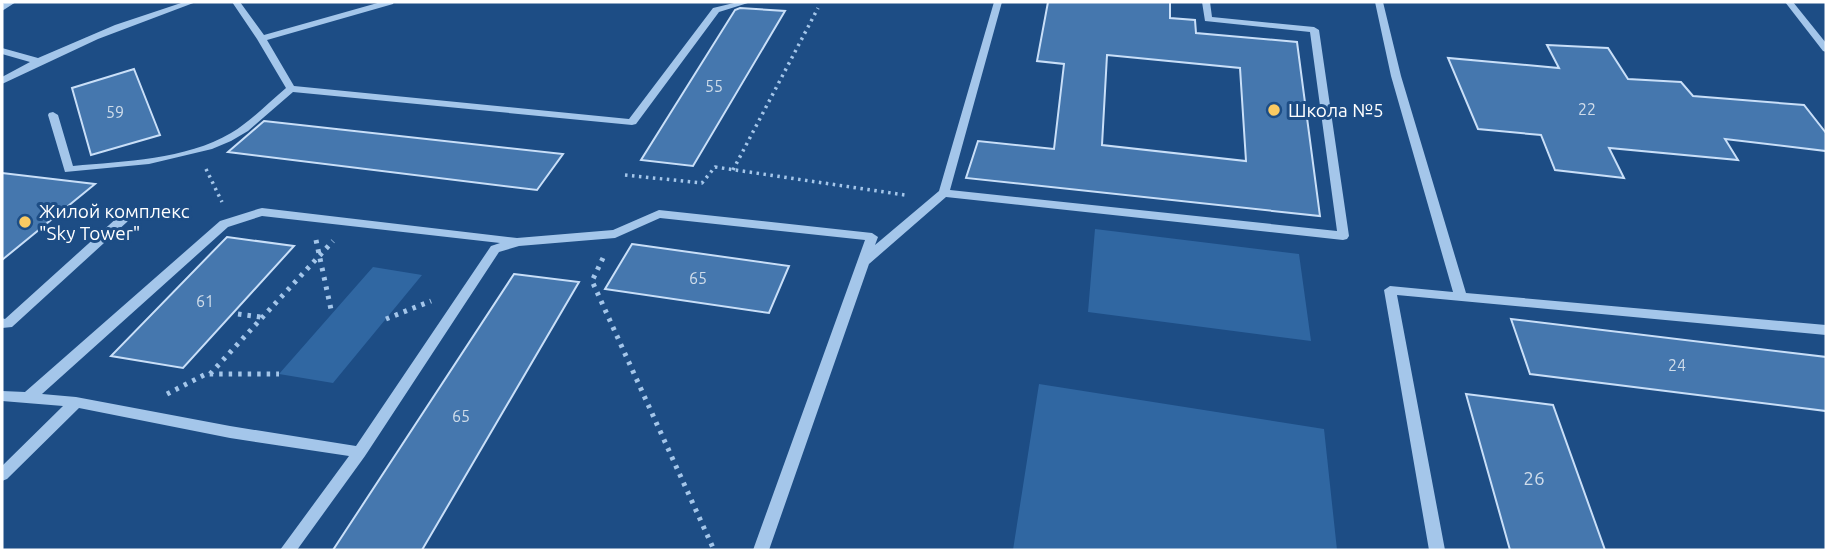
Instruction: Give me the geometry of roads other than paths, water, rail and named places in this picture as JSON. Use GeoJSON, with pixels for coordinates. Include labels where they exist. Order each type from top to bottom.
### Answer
{"type":"FeatureCollection","features":[{"type":"Feature","properties":{"kind":"street"},"geometry":{"type":"LineString","coordinates":[[2,8],[12,2]]}},
{"type":"Feature","properties":{"kind":"street"},"geometry":{"type":"LineString","coordinates":[[2,81],[37,61],[131,21],[192,2]]}},
{"type":"Feature","properties":{"kind":"street"},"geometry":{"type":"LineString","coordinates":[[236,2],[262,39],[291,89]]}},
{"type":"Feature","properties":{"kind":"street"},"geometry":{"type":"LineString","coordinates":[[262,39],[390,2]]}},
{"type":"Feature","properties":{"kind":"street"},"geometry":{"type":"LineString","coordinates":[[54,115],[68,170],[164,159],[197,150],[229,138],[291,89],[632,122],[716,10],[747,2]]}},
{"type":"Feature","properties":{"kind":"street"},"geometry":{"type":"LineString","coordinates":[[863,261],[940,197],[998,2]]}},
{"type":"Feature","properties":{"kind":"street"},"geometry":{"type":"LineString","coordinates":[[940,197],[1343,236],[1314,30],[1208,19],[1206,2]]}},
{"type":"Feature","properties":{"kind":"street"},"geometry":{"type":"LineString","coordinates":[[1379,2],[1396,76],[1461,296]]}},
{"type":"Feature","properties":{"kind":"street"},"geometry":{"type":"LineString","coordinates":[[1790,2],[1826,49]]}},
{"type":"Feature","properties":{"kind":"street"},"geometry":{"type":"LineString","coordinates":[[2,51],[37,61]]}},
{"type":"Feature","properties":{"kind":"street"},"geometry":{"type":"LineString","coordinates":[[27,399],[224,224],[262,212],[519,242]]}},
{"type":"Feature","properties":{"kind":"street"},"geometry":{"type":"LineString","coordinates":[[2,396],[76,402],[230,432],[360,452],[495,249],[519,242],[615,234],[659,214],[872,237],[761,550]]}},
{"type":"Feature","properties":{"kind":"street"},"geometry":{"type":"LineString","coordinates":[[2,323],[7,324],[123,219]]}},
{"type":"Feature","properties":{"kind":"street"},"geometry":{"type":"LineString","coordinates":[[1437,550],[1390,290],[1826,330]]}},
{"type":"Feature","properties":{"kind":"street"},"geometry":{"type":"LineString","coordinates":[[2,475],[76,402]]}},
{"type":"Feature","properties":{"kind":"lane"},"geometry":{"type":"LineString","coordinates":[[288,550],[360,452]]}},
{"type":"Feature","properties":{"kind":"place","name":"Школа №5"},"geometry":{"type":"Point","coordinates":[1274,110]}},
{"type":"Feature","properties":{"kind":"place","name":"Жилой комплекс \"Sky Tower\""},"geometry":{"type":"Point","coordinates":[25,222]}}]}
